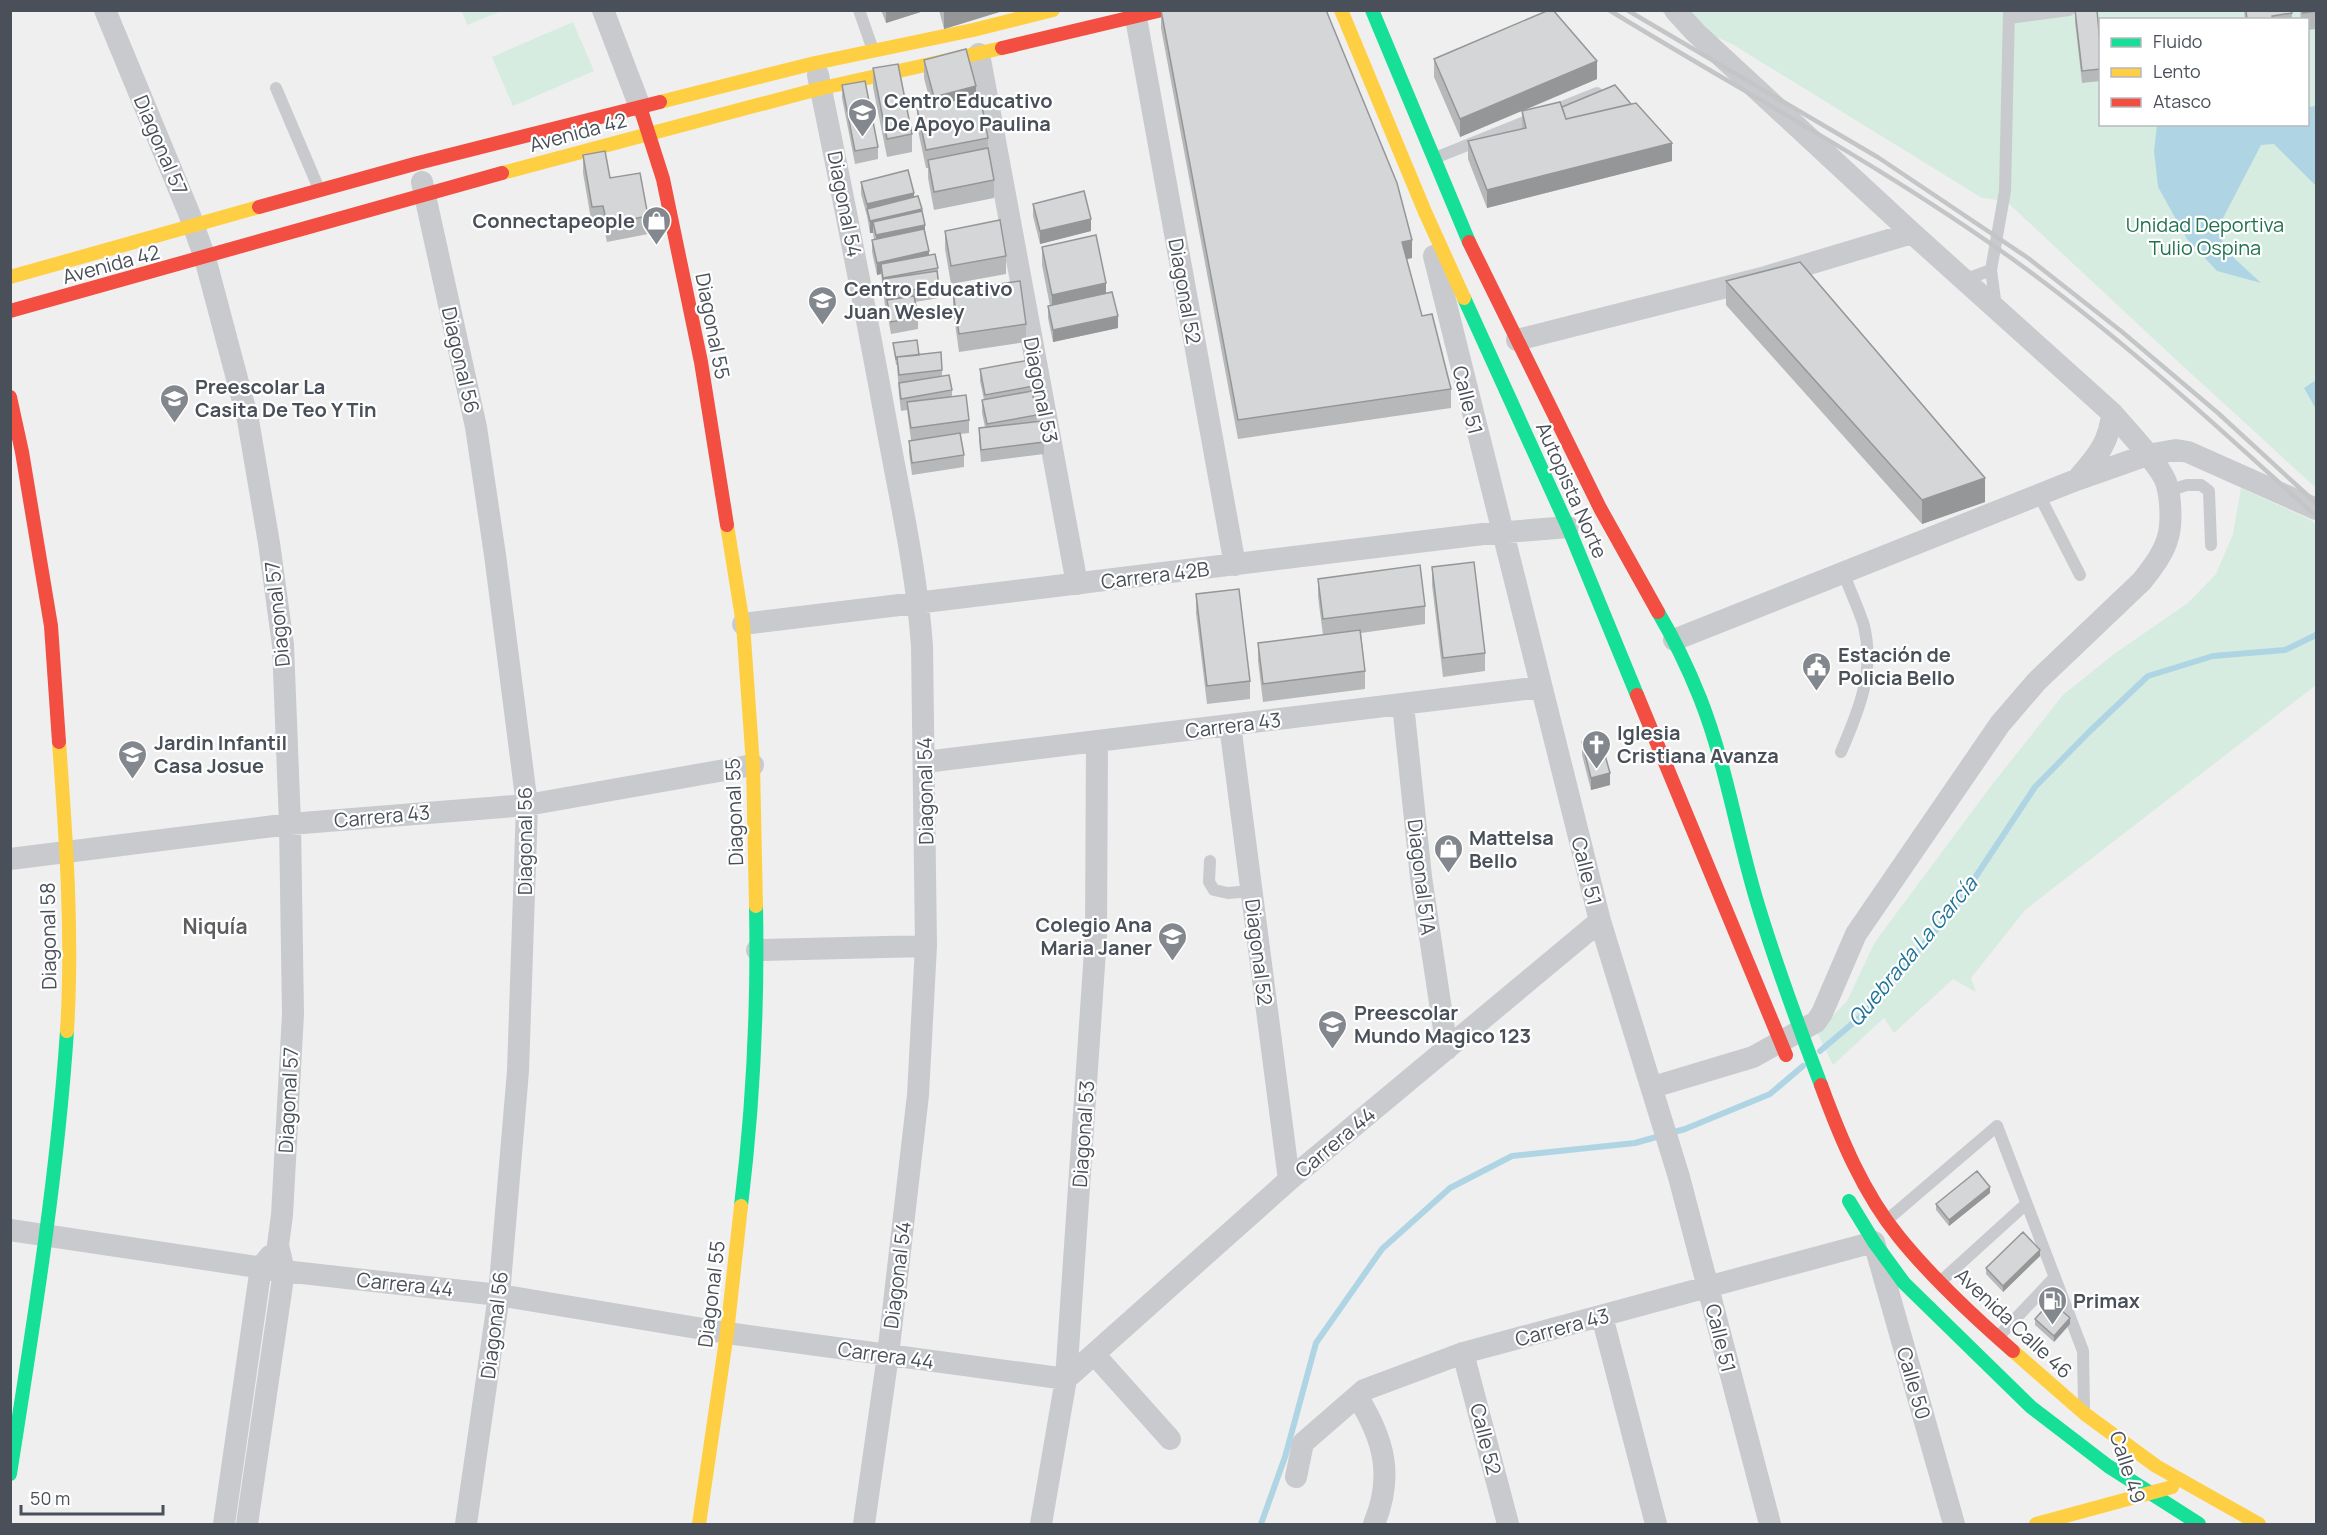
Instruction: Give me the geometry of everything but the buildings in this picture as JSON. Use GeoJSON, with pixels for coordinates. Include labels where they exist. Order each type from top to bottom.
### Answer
{"type":"FeatureCollection","features":[{"type":"Feature","properties":{"kind":"street","name":"Diagonal 57"},"geometry":{"type":"LineString","coordinates":[[105,10],[194,225],[205,258],[248,420],[269,543],[283,645],[290,824],[293,1014],[278,1245],[284,1271],[247,1524]]}},
{"type":"Feature","properties":{"kind":"street"},"geometry":{"type":"LineString","coordinates":[[603,10],[640,106]]}},
{"type":"Feature","properties":{"kind":"street","name":"Avenida 42"},"geometry":{"type":"LineString","coordinates":[[12,276],[418,163],[640,106],[815,63],[1053,10]]}},
{"type":"Feature","properties":{"kind":"street","name":"Avenida 42"},"geometry":{"type":"LineString","coordinates":[[10,311],[205,258],[425,194],[821,88],[979,54],[1162,10]]}},
{"type":"Feature","properties":{"kind":"street","name":"Autopista Norte"},"geometry":{"type":"LineString","coordinates":[[1341,10],[1425,212],[1568,527],[1789,1064]]}},
{"type":"Feature","properties":{"kind":"street","name":"Autopista Norte"},"geometry":{"type":"LineString","coordinates":[[1372,10],[1471,247],[1600,508],[1674,640],[1700,699],[1721,764],[1755,894],[1780,976],[1818,1080]]}},
{"type":"Feature","properties":{"kind":"street"},"geometry":{"type":"LineString","coordinates":[[1653,1088],[1753,1057],[1816,1022],[1856,934],[2000,724],[2037,681],[2142,581],[2154,566],[2168,537],[2169,507],[2166,482],[2112,413],[1912,233],[1695,32],[1675,10]]}},
{"type":"Feature","properties":{"kind":"street","name":"Diagonal 52"},"geometry":{"type":"LineString","coordinates":[[1136,18],[1235,565]]}},
{"type":"Feature","properties":{"kind":"street","name":"Diagonal 53"},"geometry":{"type":"LineString","coordinates":[[979,54],[1077,584]]}},
{"type":"Feature","properties":{"kind":"street","name":"Diagonal 54"},"geometry":{"type":"LineString","coordinates":[[815,63],[840,175],[919,603],[922,646],[926,946],[918,1095],[888,1355],[864,1524]]}},
{"type":"Feature","properties":{"kind":"street","name":"Diagonal 55"},"geometry":{"type":"LineString","coordinates":[[640,106],[663,179],[701,362],[743,624],[753,765],[757,950],[749,1140],[727,1333],[699,1524]]}},
{"type":"Feature","properties":{"kind":"street","name":"Diagonal 56"},"geometry":{"type":"LineString","coordinates":[[418,163],[476,427],[527,805],[518,1071],[500,1295],[466,1524]]}},
{"type":"Feature","properties":{"kind":"street","name":"Calle 51"},"geometry":{"type":"LineString","coordinates":[[1425,212],[1439,281],[1600,921],[1679,1177],[1770,1524]]}},
{"type":"Feature","properties":{"kind":"street"},"geometry":{"type":"LineString","coordinates":[[1517,340],[1762,278],[1912,233]]}},
{"type":"Feature","properties":{"kind":"street","name":"Diagonal 58"},"geometry":{"type":"LineString","coordinates":[[10,397],[22,452],[51,626],[67,852],[70,982],[63,1089],[46,1235],[10,1474]]}},
{"type":"Feature","properties":{"kind":"street"},"geometry":{"type":"LineString","coordinates":[[2076,480],[2098,456],[2111,427],[2112,413]]}},
{"type":"Feature","properties":{"kind":"street"},"geometry":{"type":"LineString","coordinates":[[1674,640],[2076,480],[2147,455],[2176,450],[2188,452],[2316,509]]}},
{"type":"Feature","properties":{"kind":"street","name":"Carrera 42B"},"geometry":{"type":"LineString","coordinates":[[743,624],[1501,532],[1568,527]]}},
{"type":"Feature","properties":{"kind":"street","name":"Carrera 43"},"geometry":{"type":"LineString","coordinates":[[925,762],[1541,687]]}},
{"type":"Feature","properties":{"kind":"street","name":"Diagonal 51A"},"geometry":{"type":"LineString","coordinates":[[1403,704],[1420,877],[1447,1049]]}},
{"type":"Feature","properties":{"kind":"street","name":"Diagonal 52"},"geometry":{"type":"LineString","coordinates":[[1230,725],[1289,1180]]}},
{"type":"Feature","properties":{"kind":"street","name":"Diagonal 53"},"geometry":{"type":"LineString","coordinates":[[1041,1524],[1066,1379],[1096,936],[1096,741]]}},
{"type":"Feature","properties":{"kind":"street","name":"Carrera 43"},"geometry":{"type":"LineString","coordinates":[[10,859],[290,824],[527,805],[753,765]]}},
{"type":"Feature","properties":{"kind":"street","name":"Carrera 44"},"geometry":{"type":"LineString","coordinates":[[10,1230],[284,1271],[500,1295],[727,1333],[1066,1379],[1289,1180],[1600,921]]}},
{"type":"Feature","properties":{"kind":"street"},"geometry":{"type":"LineString","coordinates":[[757,950],[926,946]]}},
{"type":"Feature","properties":{"kind":"street","name":"Avenida Calle 46"},"geometry":{"type":"LineString","coordinates":[[1818,1080],[1857,1171],[1887,1221],[1940,1282],[1998,1338],[2089,1418],[2156,1466],[2259,1524]]}},
{"type":"Feature","properties":{"kind":"street"},"geometry":{"type":"LineString","coordinates":[[1843,1190],[1874,1242],[1904,1283],[2024,1400],[2108,1466],[2199,1524]]}},
{"type":"Feature","properties":{"kind":"street","name":"Carrera 43"},"geometry":{"type":"LineString","coordinates":[[1296,1476],[1303,1443],[1364,1389],[1463,1353],[1874,1242]]}},
{"type":"Feature","properties":{"kind":"street","name":"Calle 50"},"geometry":{"type":"LineString","coordinates":[[1874,1242],[1954,1524]]}},
{"type":"Feature","properties":{"kind":"street"},"geometry":{"type":"LineString","coordinates":[[224,1524],[261,1267],[278,1245]]}},
{"type":"Feature","properties":{"kind":"street"},"geometry":{"type":"LineString","coordinates":[[1602,1316],[1656,1524]]}},
{"type":"Feature","properties":{"kind":"street","name":"Calle 52"},"geometry":{"type":"LineString","coordinates":[[1463,1353],[1508,1524]]}},
{"type":"Feature","properties":{"kind":"street"},"geometry":{"type":"LineString","coordinates":[[1094,1354],[1170,1439]]}},
{"type":"Feature","properties":{"kind":"street"},"geometry":{"type":"LineString","coordinates":[[1357,1396],[1369,1415],[1383,1455],[1385,1480],[1383,1503],[1374,1524]]}},
{"type":"Feature","properties":{"kind":"street","name":"Calle 49"},"geometry":{"type":"LineString","coordinates":[[2089,1418],[2108,1466],[2121,1508]]}},
{"type":"Feature","properties":{"kind":"street"},"geometry":{"type":"LineString","coordinates":[[2036,1524],[2121,1508],[2149,1493],[2185,1483]]}},
{"type":"Feature","properties":{"kind":"lane"},"geometry":{"type":"LineString","coordinates":[[859,10],[873,51]]}},
{"type":"Feature","properties":{"kind":"lane"},"geometry":{"type":"LineString","coordinates":[[1996,309],[1991,270],[2006,191],[2009,14],[2069,10]]}},
{"type":"Feature","properties":{"kind":"lane"},"geometry":{"type":"LineString","coordinates":[[276,88],[320,190]]}},
{"type":"Feature","properties":{"kind":"lane"},"geometry":{"type":"LineString","coordinates":[[1434,159],[1597,93]]}},
{"type":"Feature","properties":{"kind":"lane"},"geometry":{"type":"LineString","coordinates":[[10,260],[12,276]]}},
{"type":"Feature","properties":{"kind":"lane"},"geometry":{"type":"LineString","coordinates":[[1964,280],[1991,270]]}},
{"type":"Feature","properties":{"kind":"lane"},"geometry":{"type":"LineString","coordinates":[[2167,491],[2187,485],[2201,485],[2209,491],[2211,545]]}},
{"type":"Feature","properties":{"kind":"lane"},"geometry":{"type":"LineString","coordinates":[[2039,495],[2080,575]]}},
{"type":"Feature","properties":{"kind":"lane"},"geometry":{"type":"LineString","coordinates":[[1841,752],[1861,704],[1868,668],[1864,627],[1844,574]]}},
{"type":"Feature","properties":{"kind":"lane"},"geometry":{"type":"LineString","coordinates":[[1210,861],[1209,882],[1214,890],[1227,893],[1251,891]]}},
{"type":"Feature","properties":{"kind":"lane"},"geometry":{"type":"LineString","coordinates":[[1887,1221],[1997,1126],[2083,1352],[2089,1418]]}},
{"type":"Feature","properties":{"kind":"lane"},"geometry":{"type":"LineString","coordinates":[[1940,1282],[2026,1204]]}},
{"type":"Feature","properties":{"kind":"lane"},"geometry":{"type":"LineString","coordinates":[[1998,1338],[2055,1277]]}},
{"type":"Feature","properties":{"kind":"green space"},"geometry":{"type":"Polygon","coordinates":[[[462,11],[502,11],[467,25],[462,11]]]}},
{"type":"Feature","properties":{"kind":"green space","name":"Unidad Deportiva Tulio Ospina"},"geometry":{"type":"Polygon","coordinates":[[[1658,11],[2316,11],[2316,488],[2006,201],[1982,198],[1732,44],[1658,11]]]}},
{"type":"Feature","properties":{"kind":"green space"},"geometry":{"type":"Polygon","coordinates":[[[573,22],[594,71],[513,106],[492,57],[573,22]]]}},
{"type":"Feature","properties":{"kind":"green space"},"geometry":{"type":"Polygon","coordinates":[[[2241,488],[2311,520],[2316,525],[2316,685],[2025,910],[1971,978],[1976,992],[1953,979],[1894,1033],[1884,1018],[1833,1065],[1817,1032],[1847,1001],[1875,942],[1991,786],[2063,695],[2114,654],[2188,603],[2216,574],[2233,534],[2241,488]]]}},
{"type":"Feature","properties":{"kind":"water"},"geometry":{"type":"Polygon","coordinates":[[[2316,106],[2316,186],[2274,144],[2261,145],[2221,222],[2222,240],[2233,257],[2261,283],[2217,271],[2187,239],[2158,187],[2154,151],[2157,126],[2309,126],[2309,107],[2316,106]]]}},
{"type":"Feature","properties":{"kind":"water"},"geometry":{"type":"Polygon","coordinates":[[[2316,380],[2316,409],[2304,388],[2316,380]]]}},
{"type":"Feature","properties":{"kind":"waterway","name":"Quebrada La García"},"geometry":{"type":"LineString","coordinates":[[1820,1051],[1865,1013],[1957,905],[2035,787],[2148,676],[2213,656],[2285,650],[2316,635]]}},
{"type":"Feature","properties":{"kind":"waterway","name":"Quebrada La García"},"geometry":{"type":"LineString","coordinates":[[1261,1524],[1285,1457],[1316,1343],[1382,1249],[1450,1188],[1512,1156],[1635,1143],[1685,1129],[1770,1094],[1803,1066]]}},
{"type":"Feature","properties":{"kind":"railway"},"geometry":{"type":"LineString","coordinates":[[1609,10],[1868,164],[2018,263],[2134,354],[2316,516]]}},
{"type":"Feature","properties":{"kind":"railway"},"geometry":{"type":"LineString","coordinates":[[1627,10],[1879,158],[2028,258],[2121,331],[2218,413],[2316,503]]}},
{"type":"Feature","properties":{"kind":"traffic: fast"},"geometry":{"type":"LineString","coordinates":[[1372,10],[1469,242]]}},
{"type":"Feature","properties":{"kind":"traffic: fast"},"geometry":{"type":"LineString","coordinates":[[1464,298],[1568,527],[1637,695]]}},
{"type":"Feature","properties":{"kind":"traffic: fast"},"geometry":{"type":"LineString","coordinates":[[1658,612],[1686,665],[1709,722],[1762,919],[1821,1085]]}},
{"type":"Feature","properties":{"kind":"traffic: fast"},"geometry":{"type":"LineString","coordinates":[[741,1206],[754,1056],[756,906]]}},
{"type":"Feature","properties":{"kind":"traffic: fast"},"geometry":{"type":"LineString","coordinates":[[10,1474],[51,1198],[67,1031]]}},
{"type":"Feature","properties":{"kind":"traffic: fast"},"geometry":{"type":"LineString","coordinates":[[1849,1201],[1874,1242],[1904,1283],[2031,1407],[2108,1466],[2199,1524]]}},
{"type":"Feature","properties":{"kind":"traffic: slow"},"geometry":{"type":"LineString","coordinates":[[660,102],[815,63],[973,30],[1053,10]]}},
{"type":"Feature","properties":{"kind":"traffic: slow"},"geometry":{"type":"LineString","coordinates":[[1341,10],[1425,212],[1464,298]]}},
{"type":"Feature","properties":{"kind":"traffic: slow"},"geometry":{"type":"LineString","coordinates":[[502,173],[818,89],[1002,48]]}},
{"type":"Feature","properties":{"kind":"traffic: slow"},"geometry":{"type":"LineString","coordinates":[[10,277],[259,207]]}},
{"type":"Feature","properties":{"kind":"traffic: slow"},"geometry":{"type":"LineString","coordinates":[[727,525],[743,624],[753,765],[756,906]]}},
{"type":"Feature","properties":{"kind":"traffic: slow"},"geometry":{"type":"LineString","coordinates":[[59,742],[69,922],[67,1031]]}},
{"type":"Feature","properties":{"kind":"traffic: slow"},"geometry":{"type":"LineString","coordinates":[[699,1524],[727,1333],[741,1206]]}},
{"type":"Feature","properties":{"kind":"traffic: slow"},"geometry":{"type":"LineString","coordinates":[[2013,1351],[2085,1414],[2156,1466],[2259,1524]]}},
{"type":"Feature","properties":{"kind":"traffic: slow"},"geometry":{"type":"LineString","coordinates":[[2036,1524],[2172,1487]]}},
{"type":"Feature","properties":{"kind":"traffic: jam"},"geometry":{"type":"LineString","coordinates":[[1002,48],[1162,10]]}},
{"type":"Feature","properties":{"kind":"traffic: jam"},"geometry":{"type":"LineString","coordinates":[[259,207],[418,163],[660,102]]}},
{"type":"Feature","properties":{"kind":"traffic: jam"},"geometry":{"type":"LineString","coordinates":[[640,107],[663,179],[701,362],[727,525]]}},
{"type":"Feature","properties":{"kind":"traffic: jam"},"geometry":{"type":"LineString","coordinates":[[10,311],[502,173]]}},
{"type":"Feature","properties":{"kind":"traffic: jam"},"geometry":{"type":"LineString","coordinates":[[1469,242],[1600,508],[1658,612]]}},
{"type":"Feature","properties":{"kind":"traffic: jam"},"geometry":{"type":"LineString","coordinates":[[10,397],[22,452],[51,626],[59,742]]}},
{"type":"Feature","properties":{"kind":"traffic: jam"},"geometry":{"type":"LineString","coordinates":[[1637,695],[1786,1055]]}},
{"type":"Feature","properties":{"kind":"traffic: jam"},"geometry":{"type":"LineString","coordinates":[[1821,1085],[1854,1164],[1886,1220],[1939,1282],[2013,1351]]}},
{"type":"Feature","properties":{"kind":"place","name":"Centro Educativo De Apoyo Paulina"},"geometry":{"type":"Point","coordinates":[863,138]}},
{"type":"Feature","properties":{"kind":"place","name":"Connectapeople"},"geometry":{"type":"Point","coordinates":[656,246]}},
{"type":"Feature","properties":{"kind":"place","name":"Centro Educativo Juan Wesley"},"geometry":{"type":"Point","coordinates":[823,326]}},
{"type":"Feature","properties":{"kind":"place","name":"Preescolar La Casita De Teo Y Tin"},"geometry":{"type":"Point","coordinates":[174,424]}},
{"type":"Feature","properties":{"kind":"place","name":"Estación de Policia Bello"},"geometry":{"type":"Point","coordinates":[1817,692]}},
{"type":"Feature","properties":{"kind":"place","name":"Iglesia Cristiana Avanza"},"geometry":{"type":"Point","coordinates":[1596,770]}},
{"type":"Feature","properties":{"kind":"place","name":"Jardin Infantil Casa Josue"},"geometry":{"type":"Point","coordinates":[133,780]}},
{"type":"Feature","properties":{"kind":"place","name":"Mattelsa Bello"},"geometry":{"type":"Point","coordinates":[1448,874]}},
{"type":"Feature","properties":{"kind":"place","name":"Colegio Ana Maria Janer"},"geometry":{"type":"Point","coordinates":[1173,962]}},
{"type":"Feature","properties":{"kind":"place","name":"Preescolar Mundo Magico 123"},"geometry":{"type":"Point","coordinates":[1333,1050]}},
{"type":"Feature","properties":{"kind":"place","name":"Primax"},"geometry":{"type":"Point","coordinates":[2052,1326]}},
{"type":"Feature","properties":{"kind":"district","name":"Niquía"},"geometry":{"type":"Point","coordinates":[215,926]}}]}
